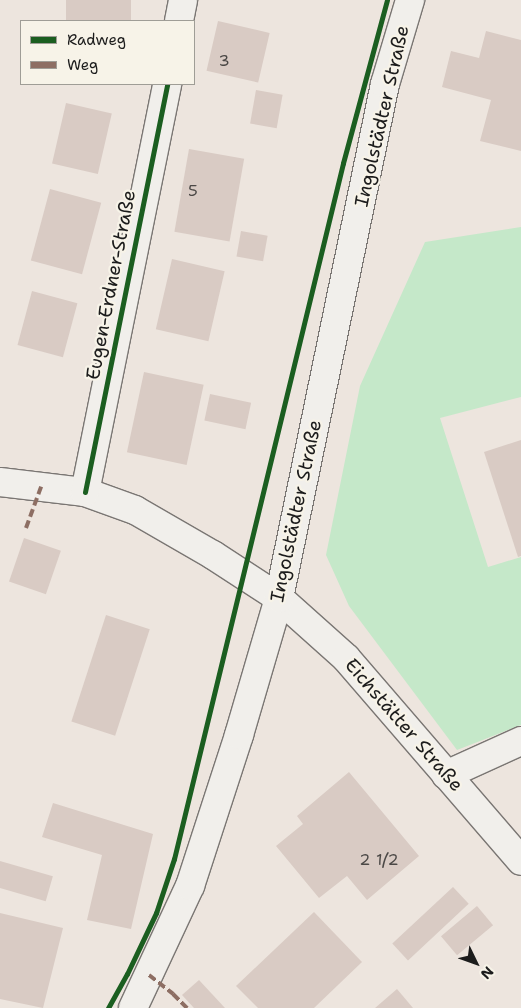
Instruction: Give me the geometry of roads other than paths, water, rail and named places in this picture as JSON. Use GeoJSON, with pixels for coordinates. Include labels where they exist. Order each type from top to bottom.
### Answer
{"type":"FeatureCollection","features":[{"type":"Feature","properties":{"kind":"main road"},"geometry":{"type":"LineString","coordinates":[[179,20],[183,0]]}},
{"type":"Feature","properties":{"kind":"main road","name":"Ingolstädter Straße"},"geometry":{"type":"LineString","coordinates":[[134,1008],[190,886],[239,735],[279,598],[385,84],[410,0]]}},
{"type":"Feature","properties":{"kind":"main road","name":"Eugen-Erdner-Straße"},"geometry":{"type":"LineString","coordinates":[[85,492],[167,85]]}},
{"type":"Feature","properties":{"kind":"main road","name":"Eichstätter Straße"},"geometry":{"type":"LineString","coordinates":[[0,482],[85,492],[135,510],[213,555],[279,598],[346,658],[521,861]]}},
{"type":"Feature","properties":{"kind":"main road"},"geometry":{"type":"LineString","coordinates":[[446,775],[521,741]]}}]}
